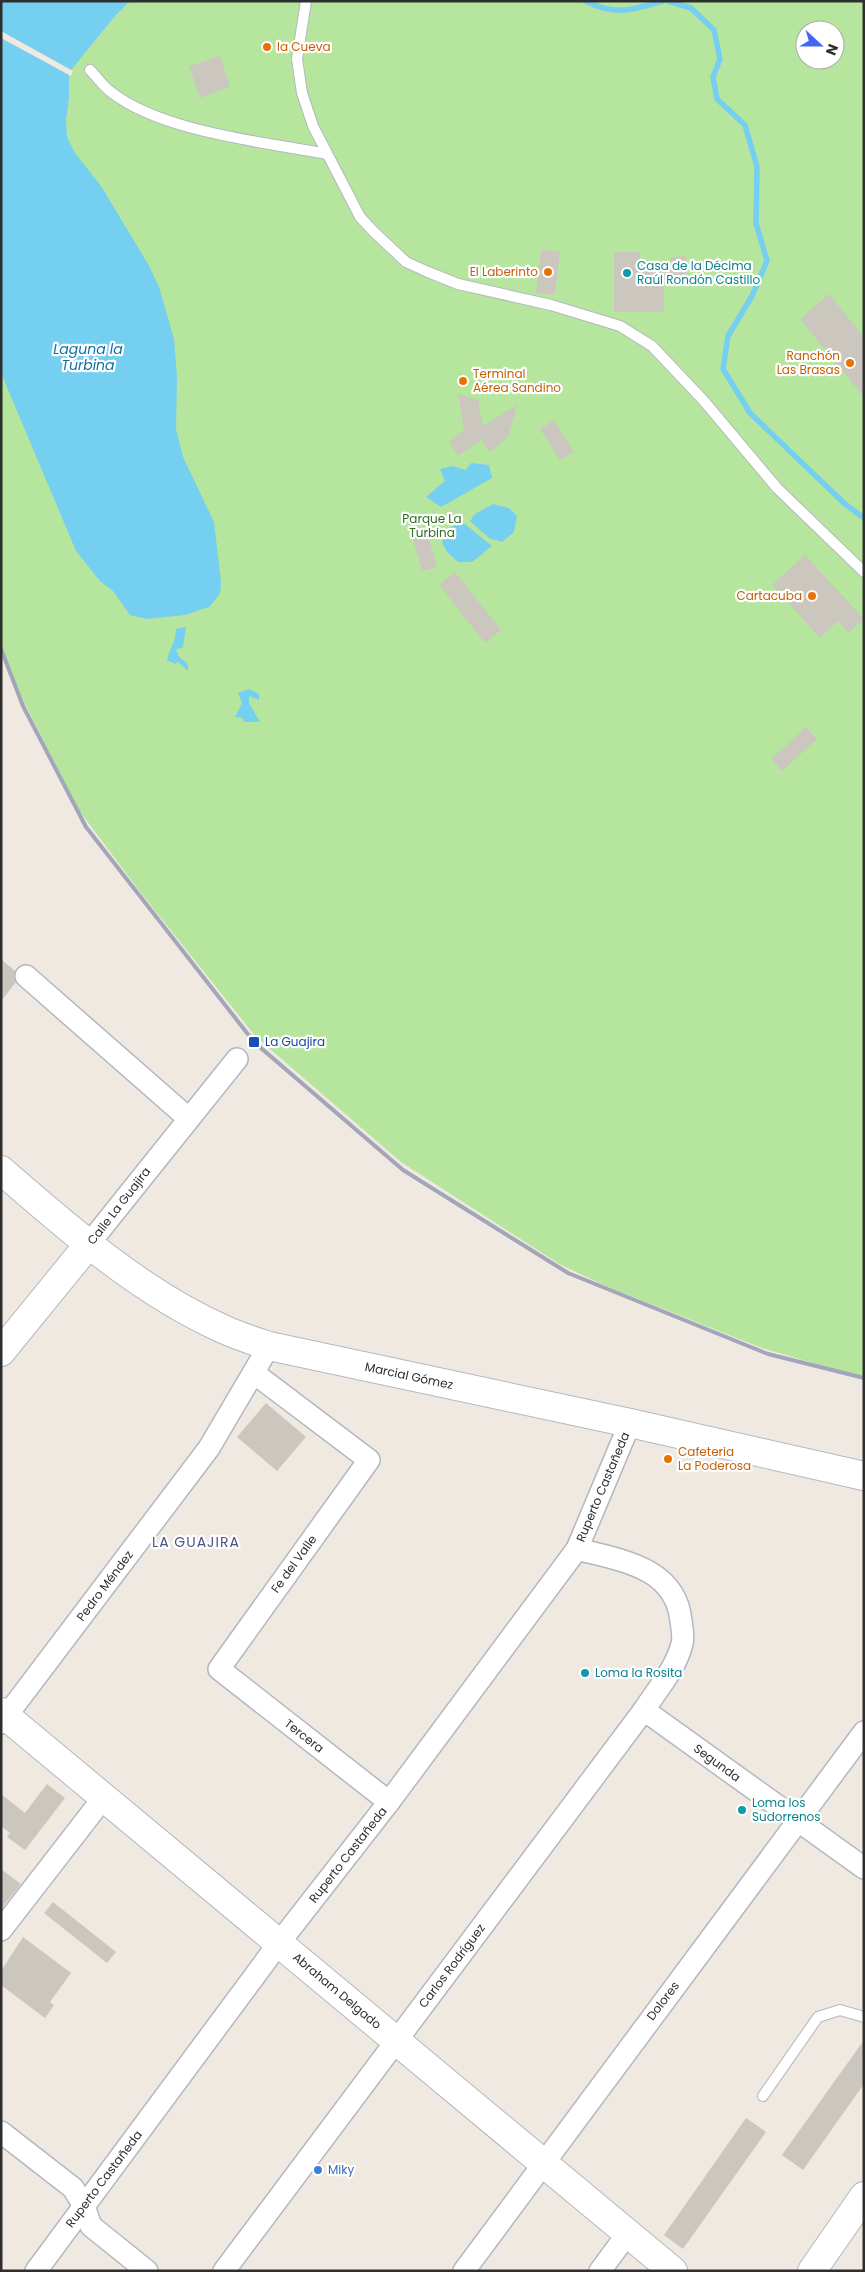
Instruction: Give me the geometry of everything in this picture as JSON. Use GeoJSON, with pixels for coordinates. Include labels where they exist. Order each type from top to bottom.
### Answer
{"type":"FeatureCollection","features":[{"type":"Feature","properties":{"kind":"main road","name":"Marcial Gómez"},"geometry":{"type":"LineString","coordinates":[[1,1170],[88,1245],[176,1305],[223,1330],[269,1346],[630,1423],[864,1476]]}},
{"type":"Feature","properties":{"kind":"main road","name":"Calle La Guajira"},"geometry":{"type":"LineString","coordinates":[[1,1352],[88,1245]]}},
{"type":"Feature","properties":{"kind":"main road","name":"Abraham Delgado"},"geometry":{"type":"LineString","coordinates":[[3,1717],[104,1797],[673,2271]]}},
{"type":"Feature","properties":{"kind":"main road"},"geometry":{"type":"LineString","coordinates":[[812,2271],[864,2196]]}},
{"type":"Feature","properties":{"kind":"street"},"geometry":{"type":"LineString","coordinates":[[26,976],[188,1118]]}},
{"type":"Feature","properties":{"kind":"street","name":"Calle La Guajira"},"geometry":{"type":"LineString","coordinates":[[88,1245],[237,1059]]}},
{"type":"Feature","properties":{"kind":"street","name":"Pedro Méndez"},"geometry":{"type":"LineString","coordinates":[[3,1717],[209,1448],[269,1346]]}},
{"type":"Feature","properties":{"kind":"street","name":"Fe del Valle"},"geometry":{"type":"LineString","coordinates":[[219,1669],[369,1460],[254,1373]]}},
{"type":"Feature","properties":{"kind":"street","name":"Ruperto Castañeda"},"geometry":{"type":"LineString","coordinates":[[36,2271],[577,1549],[630,1423]]}},
{"type":"Feature","properties":{"kind":"street","name":"Carlos Rodríguez"},"geometry":{"type":"LineString","coordinates":[[224,2271],[644,1710],[677,1658],[683,1642],[677,1599],[659,1579],[638,1564],[577,1549]]}},
{"type":"Feature","properties":{"kind":"street","name":"Tercera"},"geometry":{"type":"LineString","coordinates":[[219,1669],[389,1802]]}},
{"type":"Feature","properties":{"kind":"street","name":"Segunda"},"geometry":{"type":"LineString","coordinates":[[644,1710],[864,1868]]}},
{"type":"Feature","properties":{"kind":"street","name":"Dolores"},"geometry":{"type":"LineString","coordinates":[[464,2271],[543,2162],[864,1732]]}},
{"type":"Feature","properties":{"kind":"street"},"geometry":{"type":"LineString","coordinates":[[1,1930],[104,1797]]}},
{"type":"Feature","properties":{"kind":"street"},"geometry":{"type":"LineString","coordinates":[[1,2132],[73,2188],[84,2206],[91,2226],[147,2271]]}},
{"type":"Feature","properties":{"kind":"street"},"geometry":{"type":"LineString","coordinates":[[600,2271],[628,2233]]}},
{"type":"Feature","properties":{"kind":"lane"},"geometry":{"type":"LineString","coordinates":[[306,1],[297,59],[305,101],[313,126],[360,217],[406,262],[458,284],[552,304],[620,326],[652,346],[704,401],[777,488],[864,572]]}},
{"type":"Feature","properties":{"kind":"lane"},"geometry":{"type":"LineString","coordinates":[[90,70],[111,92],[142,110],[206,132],[327,154]]}},
{"type":"Feature","properties":{"kind":"lane"},"geometry":{"type":"LineString","coordinates":[[763,2096],[818,2017],[840,2010],[864,2017]]}},
{"type":"Feature","properties":{"kind":"green space","name":"Parque La Turbina"},"geometry":{"type":"Polygon","coordinates":[[[1,1],[864,1],[864,1378],[762,1348],[608,1287],[561,1265],[401,1162],[256,1037],[141,893],[78,809],[20,694],[1,645],[1,1]]]}},
{"type":"Feature","properties":{"kind":"water","name":"Laguna la Turbina"},"geometry":{"type":"Polygon","coordinates":[[[1,1],[130,1],[115,16],[69,74],[69,98],[66,119],[67,137],[75,153],[101,186],[148,264],[159,287],[174,339],[177,376],[176,429],[183,457],[214,522],[221,582],[220,594],[209,607],[185,615],[146,619],[130,615],[113,591],[100,581],[76,551],[1,373],[1,1]]]}},
{"type":"Feature","properties":{"kind":"water"},"geometry":{"type":"Polygon","coordinates":[[[471,463],[489,465],[492,478],[441,507],[426,497],[445,481],[440,469],[452,466],[466,470],[471,463]]]}},
{"type":"Feature","properties":{"kind":"water"},"geometry":{"type":"Polygon","coordinates":[[[493,504],[509,508],[517,516],[514,532],[502,542],[489,538],[470,521],[475,514],[493,504]]]}},
{"type":"Feature","properties":{"kind":"water"},"geometry":{"type":"Polygon","coordinates":[[[455,524],[465,524],[492,546],[472,562],[458,562],[448,553],[442,543],[447,531],[455,524]]]}},
{"type":"Feature","properties":{"kind":"water"},"geometry":{"type":"Polygon","coordinates":[[[186,627],[183,647],[176,650],[179,657],[188,664],[188,671],[178,662],[175,664],[167,660],[176,629],[186,627]]]}},
{"type":"Feature","properties":{"kind":"water"},"geometry":{"type":"Polygon","coordinates":[[[249,689],[259,694],[259,700],[249,696],[249,703],[260,722],[244,722],[243,718],[235,717],[242,703],[238,693],[249,689]]]}},
{"type":"Feature","properties":{"kind":"pier"},"geometry":{"type":"Polygon","coordinates":[[[1,31],[73,71],[71,76],[1,38],[1,31]]]}},
{"type":"Feature","properties":{"kind":"building"},"geometry":{"type":"Polygon","coordinates":[[[220,56],[230,87],[200,98],[189,66],[220,56]]]}},
{"type":"Feature","properties":{"kind":"building","name":"El Laberinto"},"geometry":{"type":"Polygon","coordinates":[[[541,249],[560,252],[555,295],[536,293],[541,249]]]}},
{"type":"Feature","properties":{"kind":"building","name":"Casa de la Décima Raúl Rondón Castillo"},"geometry":{"type":"Polygon","coordinates":[[[614,252],[640,252],[640,264],[671,264],[671,257],[686,256],[687,278],[664,279],[664,312],[614,312],[614,252]]]}},
{"type":"Feature","properties":{"kind":"building","name":"Ranchón Las Brasas"},"geometry":{"type":"Polygon","coordinates":[[[829,294],[864,337],[864,397],[800,319],[829,294]]]}},
{"type":"Feature","properties":{"kind":"building"},"geometry":{"type":"Polygon","coordinates":[[[458,394],[478,400],[483,426],[517,405],[508,437],[490,452],[481,440],[458,456],[449,442],[464,430],[458,394]]]}},
{"type":"Feature","properties":{"kind":"building"},"geometry":{"type":"Polygon","coordinates":[[[554,420],[574,452],[560,460],[540,429],[554,420]]]}},
{"type":"Feature","properties":{"kind":"building"},"geometry":{"type":"Polygon","coordinates":[[[427,532],[437,567],[422,571],[412,537],[427,532]]]}},
{"type":"Feature","properties":{"kind":"building","name":"Cartacuba"},"geometry":{"type":"Polygon","coordinates":[[[805,555],[864,619],[848,633],[838,621],[820,638],[772,585],[805,555]]]}},
{"type":"Feature","properties":{"kind":"building"},"geometry":{"type":"Polygon","coordinates":[[[455,572],[501,630],[485,643],[439,585],[455,572]]]}},
{"type":"Feature","properties":{"kind":"building"},"geometry":{"type":"Polygon","coordinates":[[[806,727],[817,739],[782,771],[771,759],[806,727]]]}},
{"type":"Feature","properties":{"kind":"building"},"geometry":{"type":"Polygon","coordinates":[[[1,959],[15,971],[16,982],[1,1001],[1,959]]]}},
{"type":"Feature","properties":{"kind":"building"},"geometry":{"type":"Polygon","coordinates":[[[266,1403],[306,1437],[277,1471],[237,1437],[266,1403]]]}},
{"type":"Feature","properties":{"kind":"building"},"geometry":{"type":"Polygon","coordinates":[[[47,1784],[65,1798],[25,1850],[7,1837],[10,1833],[1,1826],[1,1794],[25,1813],[47,1784]]]}},
{"type":"Feature","properties":{"kind":"building"},"geometry":{"type":"Polygon","coordinates":[[[1,1869],[21,1884],[1,1909],[1,1869]]]}},
{"type":"Feature","properties":{"kind":"building"},"geometry":{"type":"Polygon","coordinates":[[[53,1902],[116,1952],[107,1963],[44,1913],[53,1902]]]}},
{"type":"Feature","properties":{"kind":"building"},"geometry":{"type":"Polygon","coordinates":[[[23,1937],[71,1973],[50,2002],[54,2005],[45,2018],[1,1985],[1,1971],[23,1937]]]}},
{"type":"Feature","properties":{"kind":"building"},"geometry":{"type":"Polygon","coordinates":[[[864,2040],[864,2084],[803,2170],[782,2155],[864,2040]]]}},
{"type":"Feature","properties":{"kind":"building"},"geometry":{"type":"Polygon","coordinates":[[[746,2118],[766,2132],[683,2249],[664,2235],[746,2118]]]}},
{"type":"Feature","properties":{"kind":"waterway"},"geometry":{"type":"LineString","coordinates":[[585,1],[596,6],[615,10],[632,9],[663,1]]}},
{"type":"Feature","properties":{"kind":"waterway"},"geometry":{"type":"LineString","coordinates":[[668,1],[691,8],[714,30],[720,59],[713,77],[717,99],[745,125],[757,167],[756,223],[767,261],[752,296],[728,336],[723,369],[750,413],[845,504],[864,518]]}},
{"type":"Feature","properties":{"kind":"railway"},"geometry":{"type":"LineString","coordinates":[[1,649],[23,706],[86,827],[254,1042],[403,1170],[568,1273],[768,1354],[864,1378]]}},
{"type":"Feature","properties":{"kind":"place","name":"la Cueva"},"geometry":{"type":"Point","coordinates":[267,47]}},
{"type":"Feature","properties":{"kind":"place","name":"El Laberinto"},"geometry":{"type":"Point","coordinates":[548,272]}},
{"type":"Feature","properties":{"kind":"place","name":"Casa de la Décima Raúl Rondón Castillo"},"geometry":{"type":"Point","coordinates":[627,273]}},
{"type":"Feature","properties":{"kind":"place","name":"Ranchón Las Brasas"},"geometry":{"type":"Point","coordinates":[850,363]}},
{"type":"Feature","properties":{"kind":"place","name":"Terminal Aérea Sandino"},"geometry":{"type":"Point","coordinates":[463,381]}},
{"type":"Feature","properties":{"kind":"place","name":"Cartacuba"},"geometry":{"type":"Point","coordinates":[812,596]}},
{"type":"Feature","properties":{"kind":"place","name":"La Guajira"},"geometry":{"type":"Point","coordinates":[254,1042]}},
{"type":"Feature","properties":{"kind":"place","name":"Cafeteria La Poderosa"},"geometry":{"type":"Point","coordinates":[668,1459]}},
{"type":"Feature","properties":{"kind":"place","name":"Loma la Rosita"},"geometry":{"type":"Point","coordinates":[585,1673]}},
{"type":"Feature","properties":{"kind":"place","name":"Loma los Sudorrenos"},"geometry":{"type":"Point","coordinates":[742,1810]}},
{"type":"Feature","properties":{"kind":"place","name":"Miky"},"geometry":{"type":"Point","coordinates":[318,2170]}},
{"type":"Feature","properties":{"kind":"district","name":"LA GUAJIRA"},"geometry":{"type":"Point","coordinates":[196,1542]}}]}
